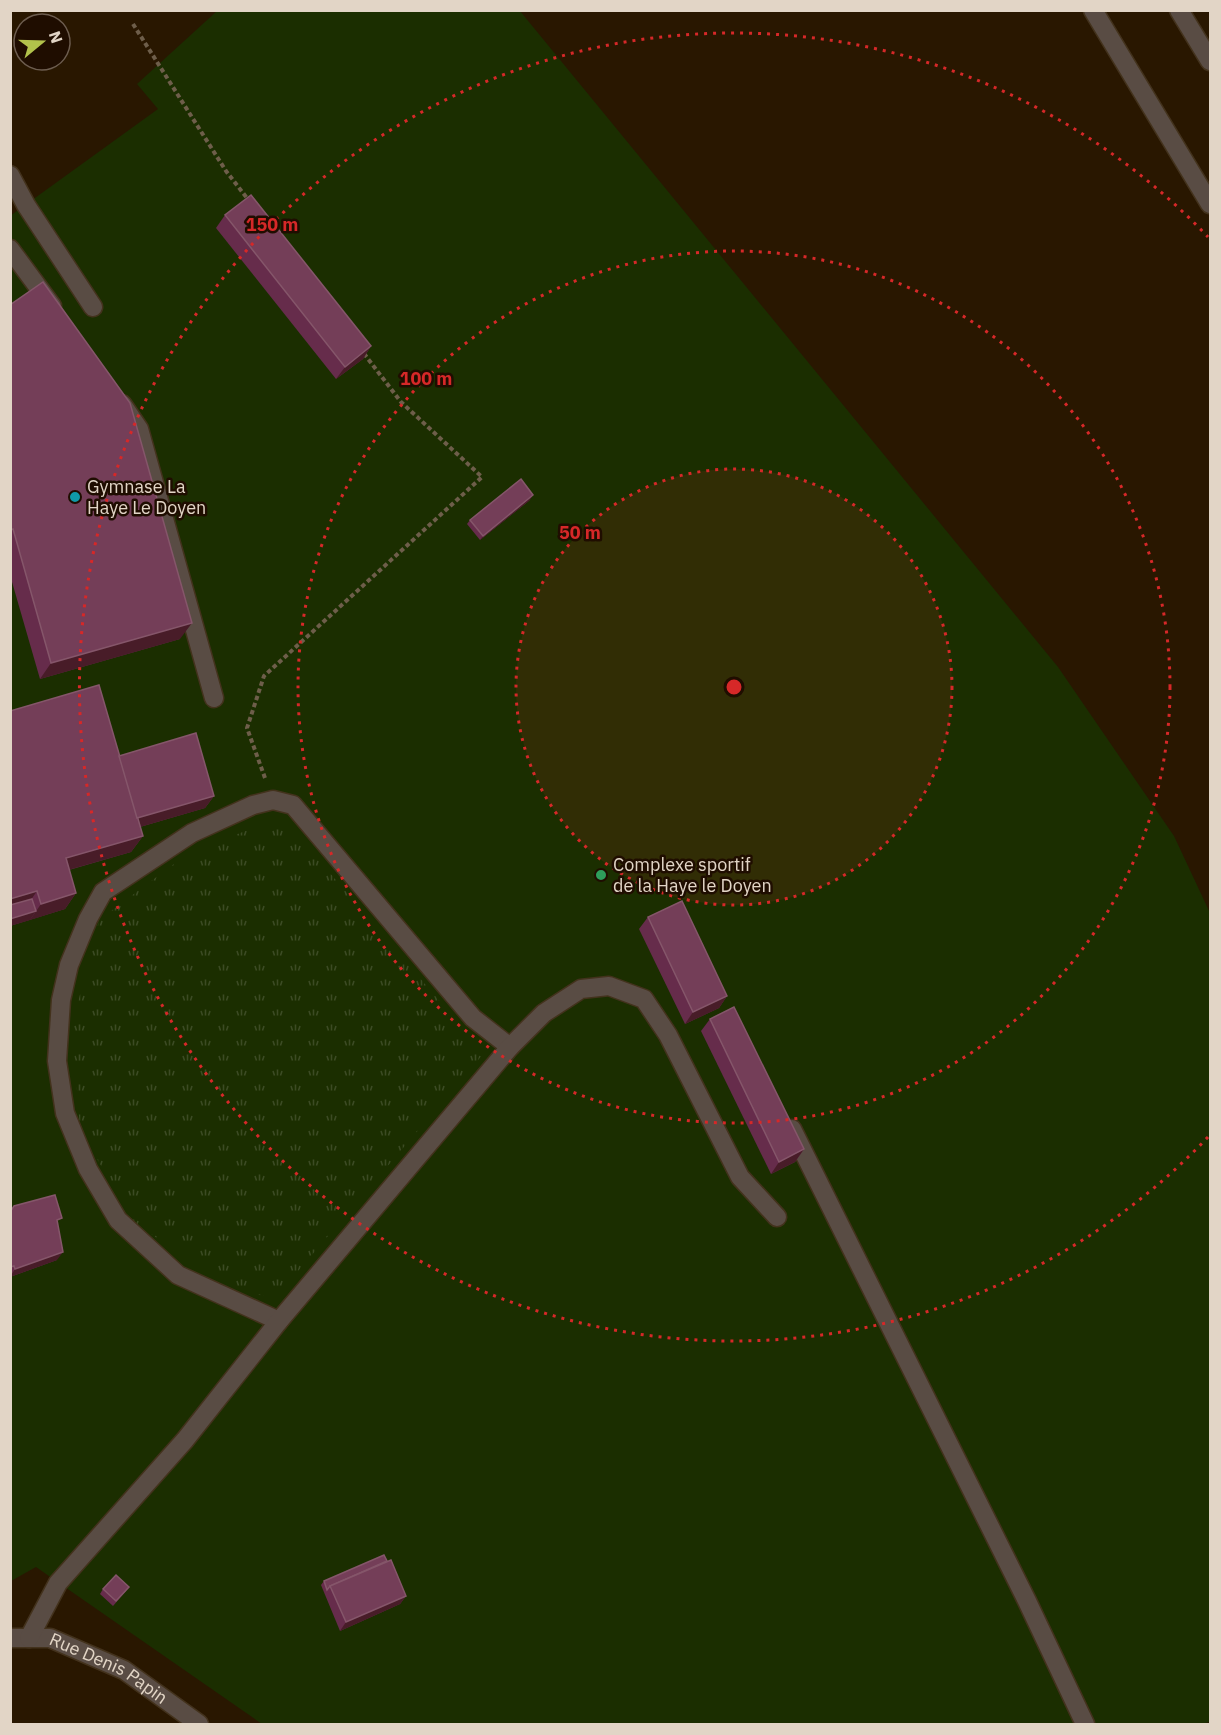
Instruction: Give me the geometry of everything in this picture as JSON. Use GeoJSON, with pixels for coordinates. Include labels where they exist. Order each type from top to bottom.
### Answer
{"type":"FeatureCollection","features":[{"type":"Feature","properties":{"kind":"street"},"geometry":{"type":"LineString","coordinates":[[1093,10],[1210,204]]}},
{"type":"Feature","properties":{"kind":"street"},"geometry":{"type":"LineString","coordinates":[[1179,10],[1210,62]]}},
{"type":"Feature","properties":{"kind":"street"},"geometry":{"type":"LineString","coordinates":[[10,175],[26,205],[93,307]]}},
{"type":"Feature","properties":{"kind":"street"},"geometry":{"type":"LineString","coordinates":[[10,249],[59,317]]}},
{"type":"Feature","properties":{"kind":"street"},"geometry":{"type":"LineString","coordinates":[[113,392],[139,429],[214,698]]}},
{"type":"Feature","properties":{"kind":"street"},"geometry":{"type":"LineString","coordinates":[[279,1321],[178,1275],[118,1220],[88,1169],[65,1113],[57,1061],[61,1000],[69,965],[103,892],[192,833],[253,805],[273,800],[293,805],[473,1018],[510,1047]]}},
{"type":"Feature","properties":{"kind":"street"},"geometry":{"type":"LineString","coordinates":[[29,1638],[58,1583],[184,1440],[279,1321],[510,1047],[544,1013],[581,989],[609,986],[644,999],[668,1035],[740,1177],[777,1217]]}},
{"type":"Feature","properties":{"kind":"street"},"geometry":{"type":"LineString","coordinates":[[783,1110],[1027,1601],[1085,1725]]}},
{"type":"Feature","properties":{"kind":"street","name":"Rue Denis Papin"},"geometry":{"type":"LineString","coordinates":[[10,1638],[50,1638],[124,1670],[199,1725]]}},
{"type":"Feature","properties":{"kind":"path"},"geometry":{"type":"LineString","coordinates":[[133,24],[226,171],[254,208]]}},
{"type":"Feature","properties":{"kind":"path"},"geometry":{"type":"LineString","coordinates":[[273,800],[247,728],[264,676],[482,477],[400,402],[359,346]]}},
{"type":"Feature","properties":{"kind":"green space","name":"Complexe sportif de la Haye le Doyen"},"geometry":{"type":"Polygon","coordinates":[[[217,11],[520,11],[1058,667],[1174,836],[1210,913],[1210,1722],[1200,1724],[262,1724],[36,1567],[11,1581],[10,216],[158,109],[137,84],[217,11]]]}},
{"type":"Feature","properties":{"kind":"green space"},"geometry":{"type":"Polygon","coordinates":[[[282,817],[484,1053],[276,1297],[230,1291],[132,1220],[80,1129],[72,1026],[99,920],[190,852],[282,817]]]}},
{"type":"Feature","properties":{"kind":"building"},"geometry":{"type":"Polygon","coordinates":[[[251,195],[371,346],[345,367],[225,215],[251,195]]]}},
{"type":"Feature","properties":{"kind":"building","name":"Gymnase La Haye Le Doyen"},"geometry":{"type":"Polygon","coordinates":[[[43,282],[130,403],[192,623],[51,663],[13,529],[10,530],[10,305],[43,282]]]}},
{"type":"Feature","properties":{"kind":"building"},"geometry":{"type":"Polygon","coordinates":[[[521,479],[533,495],[483,536],[470,520],[521,479]]]}},
{"type":"Feature","properties":{"kind":"building"},"geometry":{"type":"Polygon","coordinates":[[[99,685],[143,836],[66,858],[76,893],[41,904],[37,891],[10,899],[10,711],[99,685]]]}},
{"type":"Feature","properties":{"kind":"building"},"geometry":{"type":"Polygon","coordinates":[[[196,733],[214,796],[137,818],[119,756],[196,733]]]}},
{"type":"Feature","properties":{"kind":"building"},"geometry":{"type":"Polygon","coordinates":[[[32,899],[36,911],[10,919],[10,905],[32,899]]]}},
{"type":"Feature","properties":{"kind":"building"},"geometry":{"type":"Polygon","coordinates":[[[682,901],[727,996],[693,1012],[648,917],[682,901]]]}},
{"type":"Feature","properties":{"kind":"building"},"geometry":{"type":"Polygon","coordinates":[[[734,1007],[804,1149],[779,1162],[710,1019],[734,1007]]]}},
{"type":"Feature","properties":{"kind":"building"},"geometry":{"type":"Polygon","coordinates":[[[55,1195],[62,1218],[57,1220],[63,1252],[15,1269],[14,1266],[10,1267],[10,1212],[14,1206],[55,1195]]]}},
{"type":"Feature","properties":{"kind":"building"},"geometry":{"type":"Polygon","coordinates":[[[384,1555],[387,1561],[330,1586],[327,1590],[324,1581],[384,1555]]]}},
{"type":"Feature","properties":{"kind":"building"},"geometry":{"type":"Polygon","coordinates":[[[391,1560],[406,1596],[346,1622],[330,1586],[391,1560]]]}},
{"type":"Feature","properties":{"kind":"building"},"geometry":{"type":"Polygon","coordinates":[[[116,1575],[129,1587],[116,1601],[103,1589],[116,1575]]]}},
{"type":"Feature","properties":{"kind":"place","name":"Gymnase La Haye Le Doyen"},"geometry":{"type":"Point","coordinates":[75,497]}},
{"type":"Feature","properties":{"kind":"place","name":"Complexe sportif de la Haye le Doyen"},"geometry":{"type":"Point","coordinates":[601,875]}}]}
